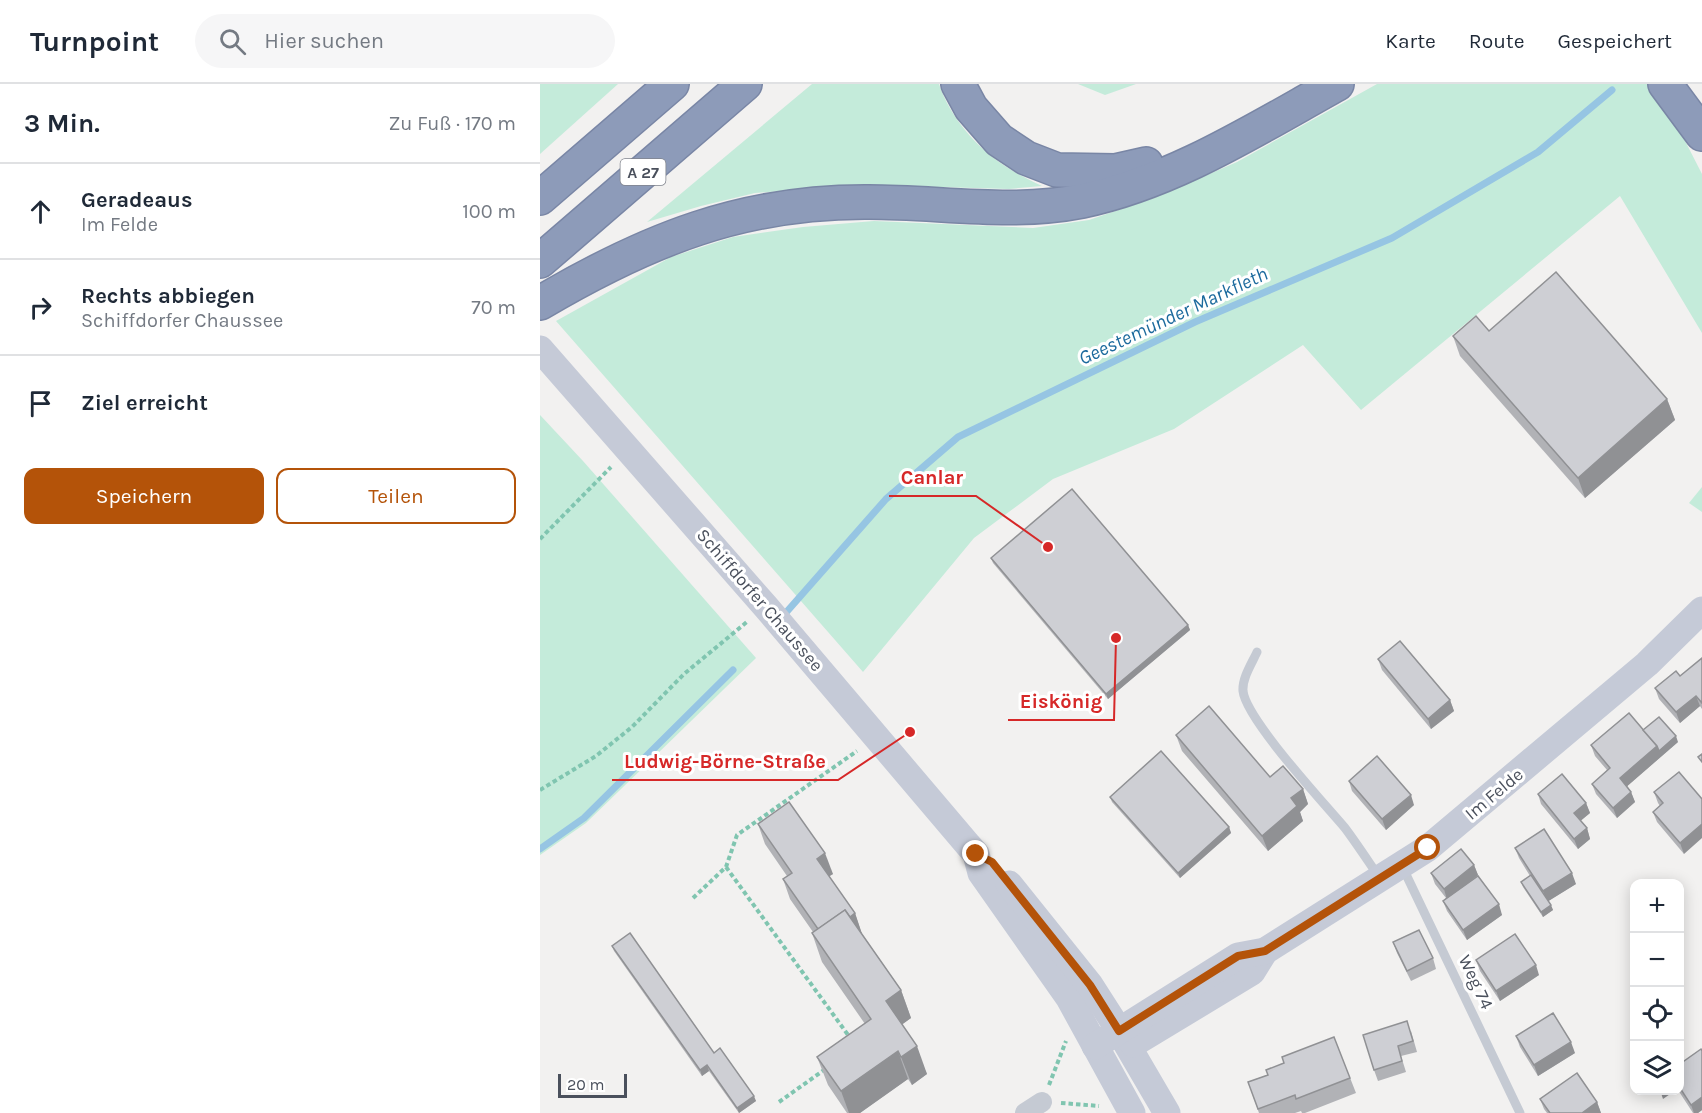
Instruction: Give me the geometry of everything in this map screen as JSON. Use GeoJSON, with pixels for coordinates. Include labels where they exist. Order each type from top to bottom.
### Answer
{"type":"FeatureCollection","features":[{"type":"Feature","properties":{"kind":"highway","name":"A 27"},"geometry":{"type":"LineString","coordinates":[[540,198],[672,84]]}},
{"type":"Feature","properties":{"kind":"highway","name":"A 27"},"geometry":{"type":"LineString","coordinates":[[540,261],[745,84]]}},
{"type":"Feature","properties":{"kind":"highway"},"geometry":{"type":"LineString","coordinates":[[958,84],[971,108],[999,140],[1026,158],[1057,170],[1115,171],[1150,163],[1181,152],[1306,84]]}},
{"type":"Feature","properties":{"kind":"highway"},"geometry":{"type":"LineString","coordinates":[[548,299],[650,246],[698,227],[766,209],[822,202],[870,201],[981,207],[1036,207],[1082,201],[1126,188],[1182,167],[1337,84]]}},
{"type":"Feature","properties":{"kind":"highway"},"geometry":{"type":"LineString","coordinates":[[1665,84],[1702,134]]}},
{"type":"Feature","properties":{"kind":"street"},"geometry":{"type":"LineString","coordinates":[[1683,84],[1702,121]]}},
{"type":"Feature","properties":{"kind":"street","name":"Schiffdorfer Chaussee"},"geometry":{"type":"LineString","coordinates":[[540,350],[766,607],[976,854],[992,862],[1090,985],[1167,1113]]}},
{"type":"Feature","properties":{"kind":"street","name":"Im Felde"},"geometry":{"type":"LineString","coordinates":[[1100,1054],[1238,956],[1265,951],[1428,848],[1647,664],[1702,610]]}},
{"type":"Feature","properties":{"kind":"street","name":"Schiffdorfer Chaussee"},"geometry":{"type":"LineString","coordinates":[[976,854],[981,873],[1069,998],[1131,1110]]}},
{"type":"Feature","properties":{"kind":"street"},"geometry":{"type":"LineString","coordinates":[[1025,1113],[1042,1102]]}},
{"type":"Feature","properties":{"kind":"lane","name":"Weg 74"},"geometry":{"type":"LineString","coordinates":[[1257,652],[1243,689],[1247,704],[1272,740],[1347,831],[1392,872],[1520,1113]]}},
{"type":"Feature","properties":{"kind":"path"},"geometry":{"type":"LineString","coordinates":[[540,539],[629,449]]}},
{"type":"Feature","properties":{"kind":"path"},"geometry":{"type":"LineString","coordinates":[[540,790],[596,756],[632,727],[684,674],[766,607]]}},
{"type":"Feature","properties":{"kind":"path"},"geometry":{"type":"LineString","coordinates":[[693,898],[726,867],[737,835],[877,737]]}},
{"type":"Feature","properties":{"kind":"path"},"geometry":{"type":"LineString","coordinates":[[726,867],[856,1047]]}},
{"type":"Feature","properties":{"kind":"path"},"geometry":{"type":"LineString","coordinates":[[1077,1013],[1042,1102],[1131,1110]]}},
{"type":"Feature","properties":{"kind":"path"},"geometry":{"type":"LineString","coordinates":[[779,1102],[828,1068]]}},
{"type":"Feature","properties":{"kind":"green space"},"geometry":{"type":"Polygon","coordinates":[[[540,84],[618,84],[540,154],[540,84]]]}},
{"type":"Feature","properties":{"kind":"green space"},"geometry":{"type":"Polygon","coordinates":[[[812,84],[939,84],[957,119],[984,150],[1005,166],[1042,186],[1009,189],[867,185],[755,193],[647,222],[812,84]]]}},
{"type":"Feature","properties":{"kind":"green space"},"geometry":{"type":"Polygon","coordinates":[[[1078,84],[1136,84],[1105,95],[1078,84]]]}},
{"type":"Feature","properties":{"kind":"green space"},"geometry":{"type":"Polygon","coordinates":[[[1377,84],[1648,84],[1681,133],[1702,174],[1702,333],[1620,196],[1361,410],[1303,345],[1174,429],[1053,479],[974,538],[863,672],[556,321],[671,257],[733,237],[803,227],[874,221],[1033,228],[1089,220],[1154,198],[1237,162],[1377,84]]]}},
{"type":"Feature","properties":{"kind":"green space"},"geometry":{"type":"Polygon","coordinates":[[[540,415],[756,658],[586,823],[540,855],[540,415]]]}},
{"type":"Feature","properties":{"kind":"green space"},"geometry":{"type":"Polygon","coordinates":[[[1702,487],[1702,512],[1689,503],[1702,487]]]}},
{"type":"Feature","properties":{"kind":"building"},"geometry":{"type":"Polygon","coordinates":[[[1556,272],[1667,399],[1578,478],[1453,336],[1476,316],[1489,331],[1556,272]]]}},
{"type":"Feature","properties":{"kind":"building"},"geometry":{"type":"Polygon","coordinates":[[[1072,489],[1188,625],[1106,694],[991,558],[1072,489]]]}},
{"type":"Feature","properties":{"kind":"building"},"geometry":{"type":"Polygon","coordinates":[[[1400,641],[1450,700],[1428,719],[1378,659],[1400,641]]]}},
{"type":"Feature","properties":{"kind":"building"},"geometry":{"type":"Polygon","coordinates":[[[1702,658],[1702,703],[1696,696],[1676,712],[1655,688],[1676,671],[1680,676],[1702,658]]]}},
{"type":"Feature","properties":{"kind":"building"},"geometry":{"type":"Polygon","coordinates":[[[1209,706],[1270,777],[1283,766],[1303,789],[1291,798],[1297,806],[1262,836],[1176,735],[1209,706]]]}},
{"type":"Feature","properties":{"kind":"building"},"geometry":{"type":"Polygon","coordinates":[[[1629,713],[1657,746],[1620,778],[1631,792],[1613,808],[1592,784],[1610,768],[1591,745],[1629,713]]]}},
{"type":"Feature","properties":{"kind":"building"},"geometry":{"type":"Polygon","coordinates":[[[1659,717],[1676,736],[1659,751],[1643,730],[1659,717]]]}},
{"type":"Feature","properties":{"kind":"building"},"geometry":{"type":"Polygon","coordinates":[[[1161,751],[1229,827],[1178,873],[1110,797],[1161,751]]]}},
{"type":"Feature","properties":{"kind":"building"},"geometry":{"type":"Polygon","coordinates":[[[1377,756],[1411,795],[1382,819],[1349,781],[1377,756]]]}},
{"type":"Feature","properties":{"kind":"building"},"geometry":{"type":"Polygon","coordinates":[[[1679,772],[1702,799],[1702,824],[1680,843],[1653,812],[1663,803],[1654,792],[1679,772]]]}},
{"type":"Feature","properties":{"kind":"building"},"geometry":{"type":"Polygon","coordinates":[[[1562,774],[1586,803],[1574,813],[1587,828],[1574,839],[1538,794],[1562,774]]]}},
{"type":"Feature","properties":{"kind":"building"},"geometry":{"type":"Polygon","coordinates":[[[789,802],[825,853],[817,859],[855,913],[850,917],[845,910],[818,929],[783,879],[792,873],[758,824],[789,802]]]}},
{"type":"Feature","properties":{"kind":"building"},"geometry":{"type":"Polygon","coordinates":[[[1544,829],[1572,873],[1543,891],[1515,848],[1544,829]]]}},
{"type":"Feature","properties":{"kind":"building"},"geometry":{"type":"Polygon","coordinates":[[[1461,849],[1474,865],[1444,889],[1431,873],[1461,849]]]}},
{"type":"Feature","properties":{"kind":"building"},"geometry":{"type":"Polygon","coordinates":[[[1531,875],[1551,905],[1541,912],[1521,882],[1531,875]]]}},
{"type":"Feature","properties":{"kind":"building"},"geometry":{"type":"Polygon","coordinates":[[[1478,876],[1499,904],[1463,930],[1443,901],[1478,876]]]}},
{"type":"Feature","properties":{"kind":"building"},"geometry":{"type":"Polygon","coordinates":[[[845,910],[901,990],[886,1001],[917,1046],[901,1057],[898,1051],[841,1091],[817,1057],[871,1019],[812,933],[845,910]]]}},
{"type":"Feature","properties":{"kind":"building"},"geometry":{"type":"Polygon","coordinates":[[[1419,930],[1433,958],[1407,971],[1393,942],[1419,930]]]}},
{"type":"Feature","properties":{"kind":"building"},"geometry":{"type":"Polygon","coordinates":[[[630,933],[714,1053],[720,1048],[754,1096],[737,1108],[707,1065],[700,1070],[612,946],[630,933]]]}},
{"type":"Feature","properties":{"kind":"building"},"geometry":{"type":"Polygon","coordinates":[[[1515,934],[1536,965],[1496,991],[1476,960],[1515,934]]]}},
{"type":"Feature","properties":{"kind":"building"},"geometry":{"type":"Polygon","coordinates":[[[1553,1013],[1571,1042],[1534,1065],[1516,1036],[1553,1013]]]}},
{"type":"Feature","properties":{"kind":"building"},"geometry":{"type":"Polygon","coordinates":[[[1407,1021],[1413,1041],[1398,1046],[1402,1061],[1374,1070],[1363,1035],[1407,1021]]]}},
{"type":"Feature","properties":{"kind":"building"},"geometry":{"type":"Polygon","coordinates":[[[1334,1037],[1350,1078],[1296,1099],[1295,1095],[1258,1109],[1248,1082],[1268,1075],[1266,1070],[1284,1063],[1282,1057],[1334,1037]]]}},
{"type":"Feature","properties":{"kind":"building"},"geometry":{"type":"Polygon","coordinates":[[[1701,1049],[1702,1097],[1691,1105],[1684,1094],[1684,1061],[1701,1049]]]}},
{"type":"Feature","properties":{"kind":"building"},"geometry":{"type":"Polygon","coordinates":[[[1577,1073],[1597,1102],[1582,1113],[1550,1113],[1540,1099],[1577,1073]]]}},
{"type":"Feature","properties":{"kind":"waterway","name":"Geestemünder Markfleth"},"geometry":{"type":"LineString","coordinates":[[783,616],[886,499],[958,437],[1195,322],[1392,238],[1538,152],[1612,90]]}},
{"type":"Feature","properties":{"kind":"waterway","name":"Geestemünder Markfleth"},"geometry":{"type":"LineString","coordinates":[[540,849],[584,818],[733,670]]}},
{"type":"Feature","properties":{"kind":"place","name":"Canlar"},"geometry":{"type":"Point","coordinates":[1048,547]}},
{"type":"Feature","properties":{"kind":"place","name":"Eiskönig"},"geometry":{"type":"Point","coordinates":[1116,638]}},
{"type":"Feature","properties":{"kind":"place","name":"Ludwig-Börne-Straße"},"geometry":{"type":"Point","coordinates":[910,732]}},
{"type":"Feature","properties":{"kind":"route"},"geometry":{"type":"LineString","coordinates":[[976,854],[992,862],[1090,985],[1119,1031],[1238,956],[1265,951],[1428,848]]}}]}
